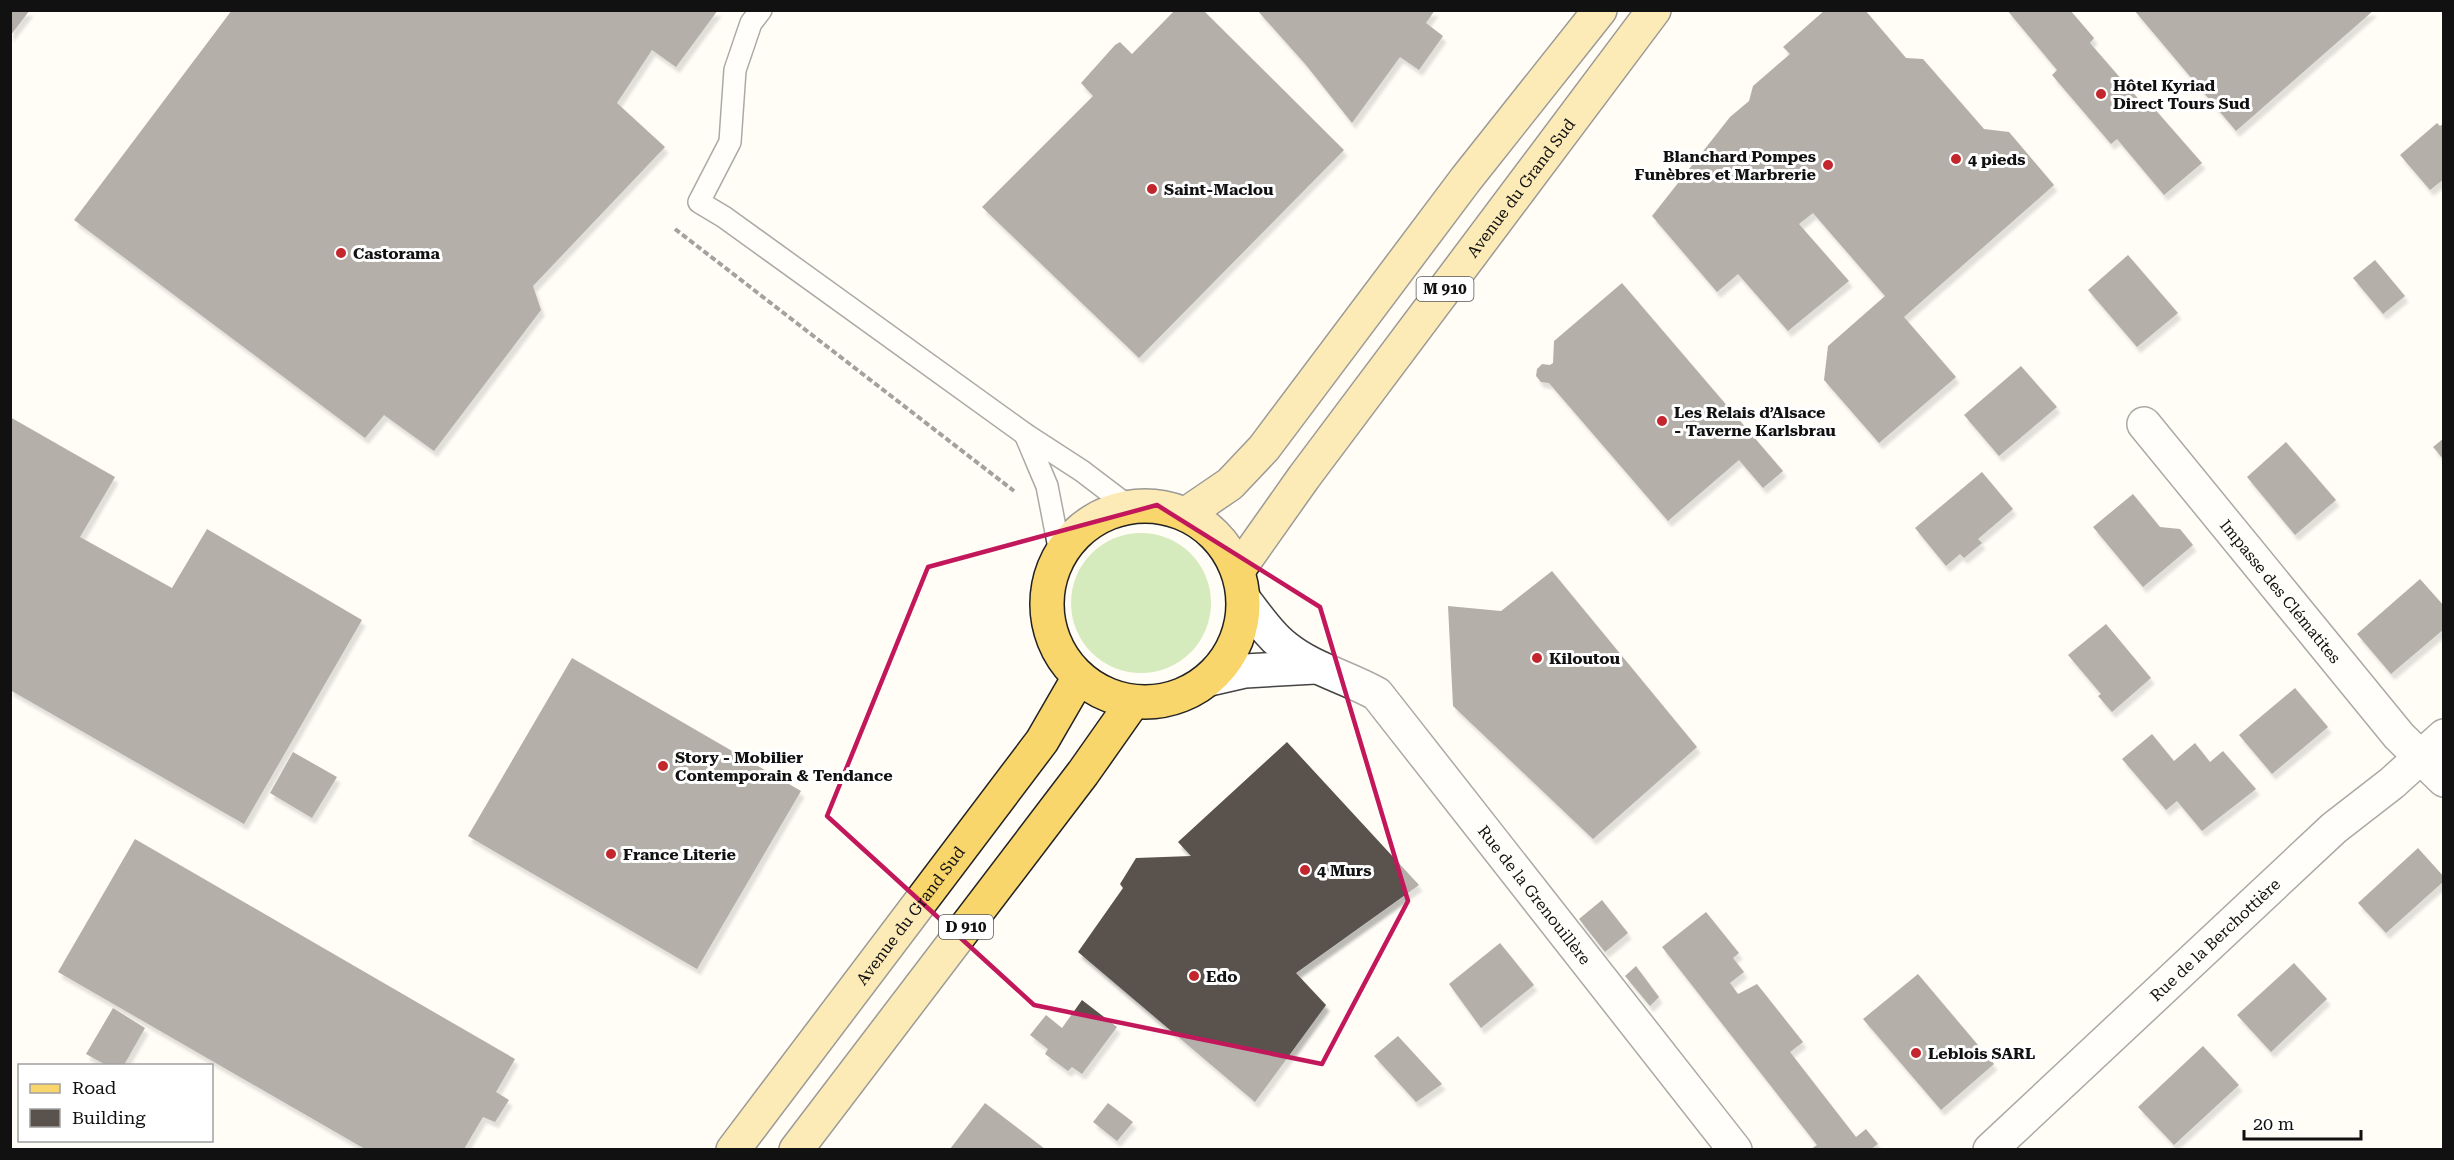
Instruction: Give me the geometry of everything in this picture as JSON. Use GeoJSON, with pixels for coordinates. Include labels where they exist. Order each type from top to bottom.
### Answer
{"type":"FeatureCollection","features":[{"type":"Feature","properties":{"kind":"main road"},"geometry":{"type":"LineString","coordinates":[[1186,514],[1230,484],[1264,448],[1467,179],[1600,10]]}},
{"type":"Feature","properties":{"kind":"main road","name":"Avenue du Grand Sud"},"geometry":{"type":"LineString","coordinates":[[1239,569],[1304,477],[1654,10]]}},
{"type":"Feature","properties":{"kind":"main road"},"geometry":{"type":"LineString","coordinates":[[1128,506],[1157,506],[1186,514],[1209,528],[1226,546],[1239,569],[1245,601],[1240,633],[1229,658],[1210,679],[1187,694],[1161,702],[1133,702],[1113,698],[1079,677],[1062,656],[1050,631],[1047,605],[1050,578],[1060,553],[1077,532],[1099,516],[1128,506]]}},
{"type":"Feature","properties":{"kind":"main road","name":"Avenue du Grand Sud"},"geometry":{"type":"LineString","coordinates":[[733,1149],[1042,741],[1079,677]]}},
{"type":"Feature","properties":{"kind":"main road","name":"D 910"},"geometry":{"type":"LineString","coordinates":[[796,1149],[1083,773],[1133,702]]}},
{"type":"Feature","properties":{"kind":"street","name":"Impasse des Clématites"},"geometry":{"type":"LineString","coordinates":[[2144,424],[2399,736],[2432,746],[2444,780]]}},
{"type":"Feature","properties":{"kind":"street","name":"Rue de la Grenouillère"},"geometry":{"type":"LineString","coordinates":[[1245,601],[1283,646],[1315,667],[1351,680],[1377,694],[1735,1149]]}},
{"type":"Feature","properties":{"kind":"street","name":"Rue de la Grenouillère"},"geometry":{"type":"LineString","coordinates":[[1210,679],[1245,671],[1315,667]]}},
{"type":"Feature","properties":{"kind":"street","name":"Rue de la Berchottière"},"geometry":{"type":"LineString","coordinates":[[1990,1149],[2334,828],[2392,783],[2432,746]]}},
{"type":"Feature","properties":{"kind":"lane"},"geometry":{"type":"LineString","coordinates":[[761,10],[751,23],[735,70],[730,142],[699,202],[724,217],[1128,506]]}},
{"type":"Feature","properties":{"kind":"lane"},"geometry":{"type":"LineString","coordinates":[[1025,434],[1047,486],[1060,553]]}},
{"type":"Feature","properties":{"kind":"path"},"geometry":{"type":"LineString","coordinates":[[675,229],[1022,497]]}},
{"type":"Feature","properties":{"kind":"highlighted area"},"geometry":{"type":"Polygon","coordinates":[[[1157,505],[1320,607],[1408,901],[1322,1064],[1034,1005],[827,816],[928,567],[1157,505]]]}},
{"type":"Feature","properties":{"kind":"green space"},"geometry":{"type":"Polygon","coordinates":[[[1141,533],[1168,538],[1190,554],[1206,576],[1211,603],[1206,630],[1190,652],[1168,668],[1141,673],[1114,668],[1092,652],[1076,630],[1071,603],[1076,576],[1092,554],[1114,538],[1141,533]]]}},
{"type":"Feature","properties":{"kind":"building"},"geometry":{"type":"Polygon","coordinates":[[[10,10],[30,10],[10,36],[10,10]]]}},
{"type":"Feature","properties":{"kind":"building","name":"Castorama"},"geometry":{"type":"Polygon","coordinates":[[[232,10],[718,10],[676,67],[652,50],[617,103],[665,147],[533,286],[541,310],[434,451],[384,415],[365,438],[74,220],[232,10]]]}},
{"type":"Feature","properties":{"kind":"building","name":"Saint-Maclou"},"geometry":{"type":"Polygon","coordinates":[[[1175,10],[1203,10],[1344,150],[1139,358],[982,207],[1093,96],[1081,83],[1115,45],[1120,42],[1132,54],[1175,10]]]}},
{"type":"Feature","properties":{"kind":"building"},"geometry":{"type":"Polygon","coordinates":[[[1257,10],[1435,10],[1426,23],[1443,36],[1419,70],[1400,57],[1352,123],[1306,65],[1257,10]]]}},
{"type":"Feature","properties":{"kind":"building"},"geometry":{"type":"Polygon","coordinates":[[[1825,10],[1865,10],[1906,58],[1923,59],[1984,129],[2009,132],[2054,185],[1904,317],[1956,377],[1879,443],[1824,380],[1828,346],[1885,296],[1813,213],[1799,224],[1849,281],[1788,331],[1738,274],[1717,292],[1652,216],[1730,117],[1749,101],[1753,86],[1790,54],[1783,47],[1825,10]]]}},
{"type":"Feature","properties":{"kind":"building","name":"Hôtel Kyriad Direct Tours Sud"},"geometry":{"type":"Polygon","coordinates":[[[2007,10],[2070,10],[2094,38],[2090,43],[2149,111],[2153,107],[2202,163],[2164,195],[2117,139],[2111,144],[2052,75],[2057,70],[2007,10]]]}},
{"type":"Feature","properties":{"kind":"building"},"geometry":{"type":"Polygon","coordinates":[[[2134,10],[2374,10],[2236,131],[2134,10]]]}},
{"type":"Feature","properties":{"kind":"building"},"geometry":{"type":"Polygon","coordinates":[[[2437,123],[2440,126],[2444,123],[2444,179],[2430,190],[2400,155],[2437,123]]]}},
{"type":"Feature","properties":{"kind":"building"},"geometry":{"type":"Polygon","coordinates":[[[2128,255],[2178,313],[2137,347],[2088,290],[2128,255]]]}},
{"type":"Feature","properties":{"kind":"building"},"geometry":{"type":"Polygon","coordinates":[[[2375,260],[2405,296],[2383,314],[2353,278],[2375,260]]]}},
{"type":"Feature","properties":{"kind":"building","name":"Les Relais d’Alsace - Taverne Karlsbrau"},"geometry":{"type":"Polygon","coordinates":[[[1622,283],[1783,471],[1763,488],[1739,460],[1668,521],[1549,383],[1541,382],[1536,376],[1537,369],[1542,364],[1553,363],[1554,341],[1622,283]]]}},
{"type":"Feature","properties":{"kind":"building"},"geometry":{"type":"Polygon","coordinates":[[[2021,366],[2057,407],[1999,456],[1964,415],[2021,366]]]}},
{"type":"Feature","properties":{"kind":"building"},"geometry":{"type":"Polygon","coordinates":[[[10,417],[115,477],[80,537],[172,588],[207,529],[362,620],[244,824],[10,690],[10,417]]]}},
{"type":"Feature","properties":{"kind":"building"},"geometry":{"type":"Polygon","coordinates":[[[2444,438],[2444,460],[2433,447],[2444,438]]]}},
{"type":"Feature","properties":{"kind":"building"},"geometry":{"type":"Polygon","coordinates":[[[2286,442],[2336,500],[2295,535],[2247,477],[2286,442]]]}},
{"type":"Feature","properties":{"kind":"building"},"geometry":{"type":"Polygon","coordinates":[[[1982,472],[2013,509],[1978,539],[1982,543],[1964,558],[1960,554],[1946,566],[1915,528],[1982,472]]]}},
{"type":"Feature","properties":{"kind":"building"},"geometry":{"type":"Polygon","coordinates":[[[2133,494],[2160,527],[2180,529],[2193,545],[2143,587],[2093,527],[2133,494]]]}},
{"type":"Feature","properties":{"kind":"building","name":"Kiloutou"},"geometry":{"type":"Polygon","coordinates":[[[1552,571],[1697,747],[1593,839],[1453,706],[1448,606],[1501,611],[1552,571]]]}},
{"type":"Feature","properties":{"kind":"building"},"geometry":{"type":"Polygon","coordinates":[[[2420,579],[2444,606],[2444,629],[2391,674],[2357,634],[2420,579]]]}},
{"type":"Feature","properties":{"kind":"building"},"geometry":{"type":"Polygon","coordinates":[[[2106,624],[2151,678],[2112,712],[2098,696],[2101,694],[2068,655],[2106,624]]]}},
{"type":"Feature","properties":{"kind":"building"},"geometry":{"type":"Polygon","coordinates":[[[572,658],[801,791],[697,969],[468,836],[572,658]]]}},
{"type":"Feature","properties":{"kind":"building"},"geometry":{"type":"Polygon","coordinates":[[[2295,688],[2328,727],[2272,774],[2239,735],[2295,688]]]}},
{"type":"Feature","properties":{"kind":"building"},"geometry":{"type":"Polygon","coordinates":[[[2152,734],[2174,761],[2195,743],[2210,762],[2223,751],[2256,789],[2202,831],[2177,801],[2166,810],[2122,759],[2152,734]]]}},
{"type":"Feature","properties":{"kind":"building"},"geometry":{"type":"Polygon","coordinates":[[[1287,742],[1419,885],[1296,973],[1326,1005],[1255,1102],[1078,952],[1123,888],[1120,884],[1136,858],[1191,856],[1178,842],[1287,742]]]}},
{"type":"Feature","properties":{"kind":"building"},"geometry":{"type":"Polygon","coordinates":[[[293,752],[337,777],[312,818],[270,793],[293,752]]]}},
{"type":"Feature","properties":{"kind":"building"},"geometry":{"type":"Polygon","coordinates":[[[135,839],[515,1059],[496,1092],[509,1100],[495,1122],[483,1117],[464,1149],[365,1149],[58,972],[135,839]]]}},
{"type":"Feature","properties":{"kind":"building"},"geometry":{"type":"Polygon","coordinates":[[[2418,848],[2444,877],[2444,881],[2386,933],[2358,903],[2418,848]]]}},
{"type":"Feature","properties":{"kind":"building"},"geometry":{"type":"Polygon","coordinates":[[[1602,900],[1628,933],[1605,952],[1579,919],[1602,900]]]}},
{"type":"Feature","properties":{"kind":"building"},"geometry":{"type":"Polygon","coordinates":[[[1706,912],[1739,953],[1733,958],[1744,972],[1730,983],[1738,994],[1757,984],[1803,1042],[1790,1052],[1856,1137],[1866,1129],[1878,1144],[1871,1149],[1811,1149],[1817,1145],[1662,947],[1706,912]]]}},
{"type":"Feature","properties":{"kind":"building"},"geometry":{"type":"Polygon","coordinates":[[[1500,943],[1534,985],[1481,1028],[1449,984],[1500,943]]]}},
{"type":"Feature","properties":{"kind":"building"},"geometry":{"type":"Polygon","coordinates":[[[2294,963],[2327,999],[2271,1052],[2237,1015],[2294,963]]]}},
{"type":"Feature","properties":{"kind":"building"},"geometry":{"type":"Polygon","coordinates":[[[1636,966],[1659,997],[1650,1006],[1625,976],[1636,966]]]}},
{"type":"Feature","properties":{"kind":"building"},"geometry":{"type":"Polygon","coordinates":[[[1918,974],[1994,1064],[1941,1110],[1863,1019],[1918,974]]]}},
{"type":"Feature","properties":{"kind":"building"},"geometry":{"type":"Polygon","coordinates":[[[1082,1000],[1117,1027],[1082,1074],[1072,1067],[1068,1071],[1045,1054],[1048,1049],[1030,1035],[1046,1015],[1062,1028],[1082,1000]]]}},
{"type":"Feature","properties":{"kind":"building"},"geometry":{"type":"Polygon","coordinates":[[[113,1008],[145,1028],[125,1064],[104,1064],[86,1054],[113,1008]]]}},
{"type":"Feature","properties":{"kind":"building"},"geometry":{"type":"Polygon","coordinates":[[[1398,1036],[1442,1084],[1416,1102],[1374,1056],[1398,1036]]]}},
{"type":"Feature","properties":{"kind":"building"},"geometry":{"type":"Polygon","coordinates":[[[2203,1046],[2239,1085],[2174,1145],[2138,1107],[2203,1046]]]}},
{"type":"Feature","properties":{"kind":"building"},"geometry":{"type":"Polygon","coordinates":[[[985,1103],[1045,1149],[950,1149],[985,1103]]]}},
{"type":"Feature","properties":{"kind":"building"},"geometry":{"type":"Polygon","coordinates":[[[1108,1103],[1133,1122],[1117,1141],[1093,1122],[1108,1103]]]}},
{"type":"Feature","properties":{"kind":"place","name":"Hôtel Kyriad Direct Tours Sud"},"geometry":{"type":"Point","coordinates":[2101,94]}},
{"type":"Feature","properties":{"kind":"place","name":"4 pieds"},"geometry":{"type":"Point","coordinates":[1956,159]}},
{"type":"Feature","properties":{"kind":"place","name":"Blanchard Pompes Funèbres et Marbrerie"},"geometry":{"type":"Point","coordinates":[1828,165]}},
{"type":"Feature","properties":{"kind":"place","name":"Saint-Maclou"},"geometry":{"type":"Point","coordinates":[1152,189]}},
{"type":"Feature","properties":{"kind":"place","name":"Castorama"},"geometry":{"type":"Point","coordinates":[341,253]}},
{"type":"Feature","properties":{"kind":"place","name":"Les Relais d’Alsace - Taverne Karlsbrau"},"geometry":{"type":"Point","coordinates":[1662,421]}},
{"type":"Feature","properties":{"kind":"place","name":"Kiloutou"},"geometry":{"type":"Point","coordinates":[1537,658]}},
{"type":"Feature","properties":{"kind":"place","name":"Story - Mobilier Contemporain & Tendance"},"geometry":{"type":"Point","coordinates":[663,766]}},
{"type":"Feature","properties":{"kind":"place","name":"France Literie"},"geometry":{"type":"Point","coordinates":[611,854]}},
{"type":"Feature","properties":{"kind":"place","name":"4 Murs"},"geometry":{"type":"Point","coordinates":[1305,870]}},
{"type":"Feature","properties":{"kind":"place","name":"Edo"},"geometry":{"type":"Point","coordinates":[1194,976]}},
{"type":"Feature","properties":{"kind":"place","name":"Leblois SARL"},"geometry":{"type":"Point","coordinates":[1916,1053]}}]}
